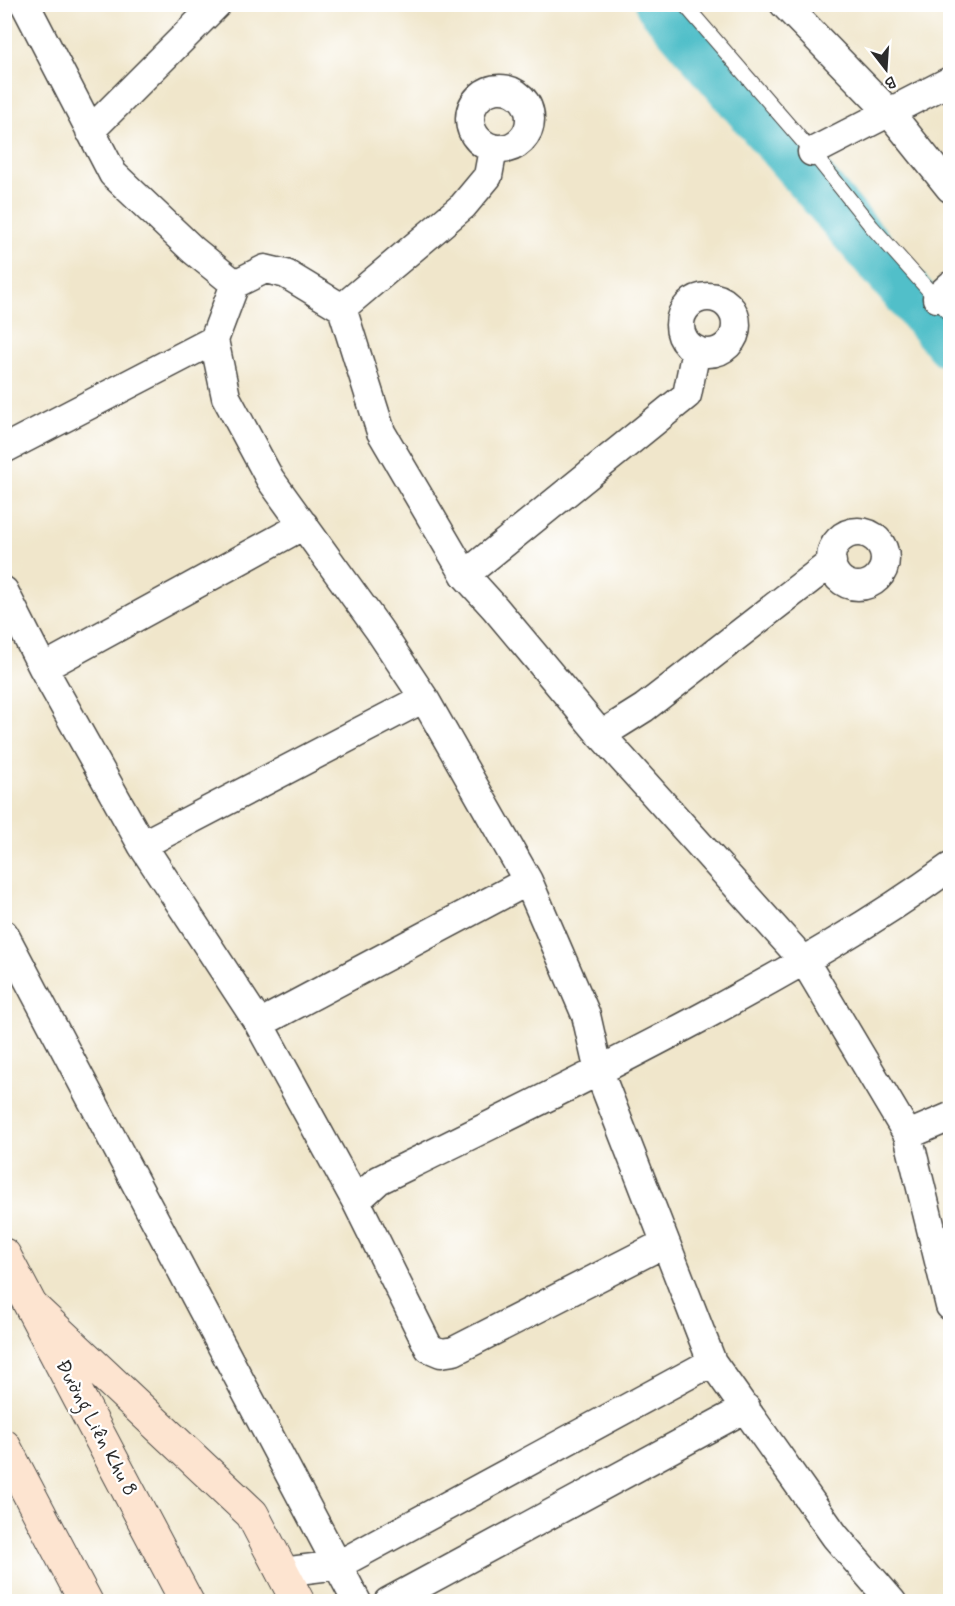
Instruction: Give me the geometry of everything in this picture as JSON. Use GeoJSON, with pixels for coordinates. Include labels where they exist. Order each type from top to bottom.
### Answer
{"type":"FeatureCollection","features":[{"type":"Feature","properties":{"kind":"street"},"geometry":{"type":"LineString","coordinates":[[25,4],[113,174],[193,250],[235,284]]}},
{"type":"Feature","properties":{"kind":"street"},"geometry":{"type":"LineString","coordinates":[[90,131],[217,4]]}},
{"type":"Feature","properties":{"kind":"street"},"geometry":{"type":"LineString","coordinates":[[784,4],[889,112],[951,188]]}},
{"type":"Feature","properties":{"kind":"street"},"geometry":{"type":"LineString","coordinates":[[812,152],[951,81]]}},
{"type":"Feature","properties":{"kind":"street"},"geometry":{"type":"LineString","coordinates":[[342,308],[463,206],[488,176],[493,149]]}},
{"type":"Feature","properties":{"kind":"street"},"geometry":{"type":"LineString","coordinates":[[892,1602],[835,1536],[712,1362],[599,1072],[586,1015],[528,881],[424,698],[379,630],[270,479],[226,397],[214,340],[235,284],[265,269],[286,274],[342,308],[381,432],[465,575],[601,735],[805,962],[908,1135],[951,1306]]}},
{"type":"Feature","properties":{"kind":"street"},"geometry":{"type":"LineString","coordinates":[[4,449],[214,340]]}},
{"type":"Feature","properties":{"kind":"street"},"geometry":{"type":"LineString","coordinates":[[465,575],[687,395],[696,350]]}},
{"type":"Feature","properties":{"kind":"street"},"geometry":{"type":"LineString","coordinates":[[43,668],[304,525]]}},
{"type":"Feature","properties":{"kind":"street"},"geometry":{"type":"LineString","coordinates":[[601,735],[644,708],[832,562]]}},
{"type":"Feature","properties":{"kind":"street"},"geometry":{"type":"LineString","coordinates":[[4,591],[43,668],[142,846],[259,1024],[356,1201],[429,1348],[441,1353],[454,1351],[665,1242]]}},
{"type":"Feature","properties":{"kind":"street"},"geometry":{"type":"LineString","coordinates":[[142,846],[424,698]]}},
{"type":"Feature","properties":{"kind":"street"},"geometry":{"type":"LineString","coordinates":[[356,1201],[378,1180],[599,1072],[805,962],[900,904],[951,867]]}},
{"type":"Feature","properties":{"kind":"street"},"geometry":{"type":"LineString","coordinates":[[259,1024],[528,881]]}},
{"type":"Feature","properties":{"kind":"street"},"geometry":{"type":"LineString","coordinates":[[4,934],[357,1602]]}},
{"type":"Feature","properties":{"kind":"street"},"geometry":{"type":"LineString","coordinates":[[908,1135],[951,1117]]}},
{"type":"Feature","properties":{"kind":"street","name":"Đường Liên Khu 8"},"geometry":{"type":"LineString","coordinates":[[4,1255],[187,1602]]}},
{"type":"Feature","properties":{"kind":"street"},"geometry":{"type":"LineString","coordinates":[[32,1307],[252,1514],[298,1602]]}},
{"type":"Feature","properties":{"kind":"street"},"geometry":{"type":"LineString","coordinates":[[282,1572],[338,1565],[712,1362]]}},
{"type":"Feature","properties":{"kind":"street"},"geometry":{"type":"LineString","coordinates":[[388,1602],[746,1408]]}},
{"type":"Feature","properties":{"kind":"street"},"geometry":{"type":"LineString","coordinates":[[4,1446],[86,1602]]}},
{"type":"Feature","properties":{"kind":"lane"},"geometry":{"type":"LineString","coordinates":[[684,4],[812,152],[872,227],[946,299]]}},
{"type":"Feature","properties":{"kind":"waterway"},"geometry":{"type":"LineString","coordinates":[[660,4],[950,343]]}}]}
